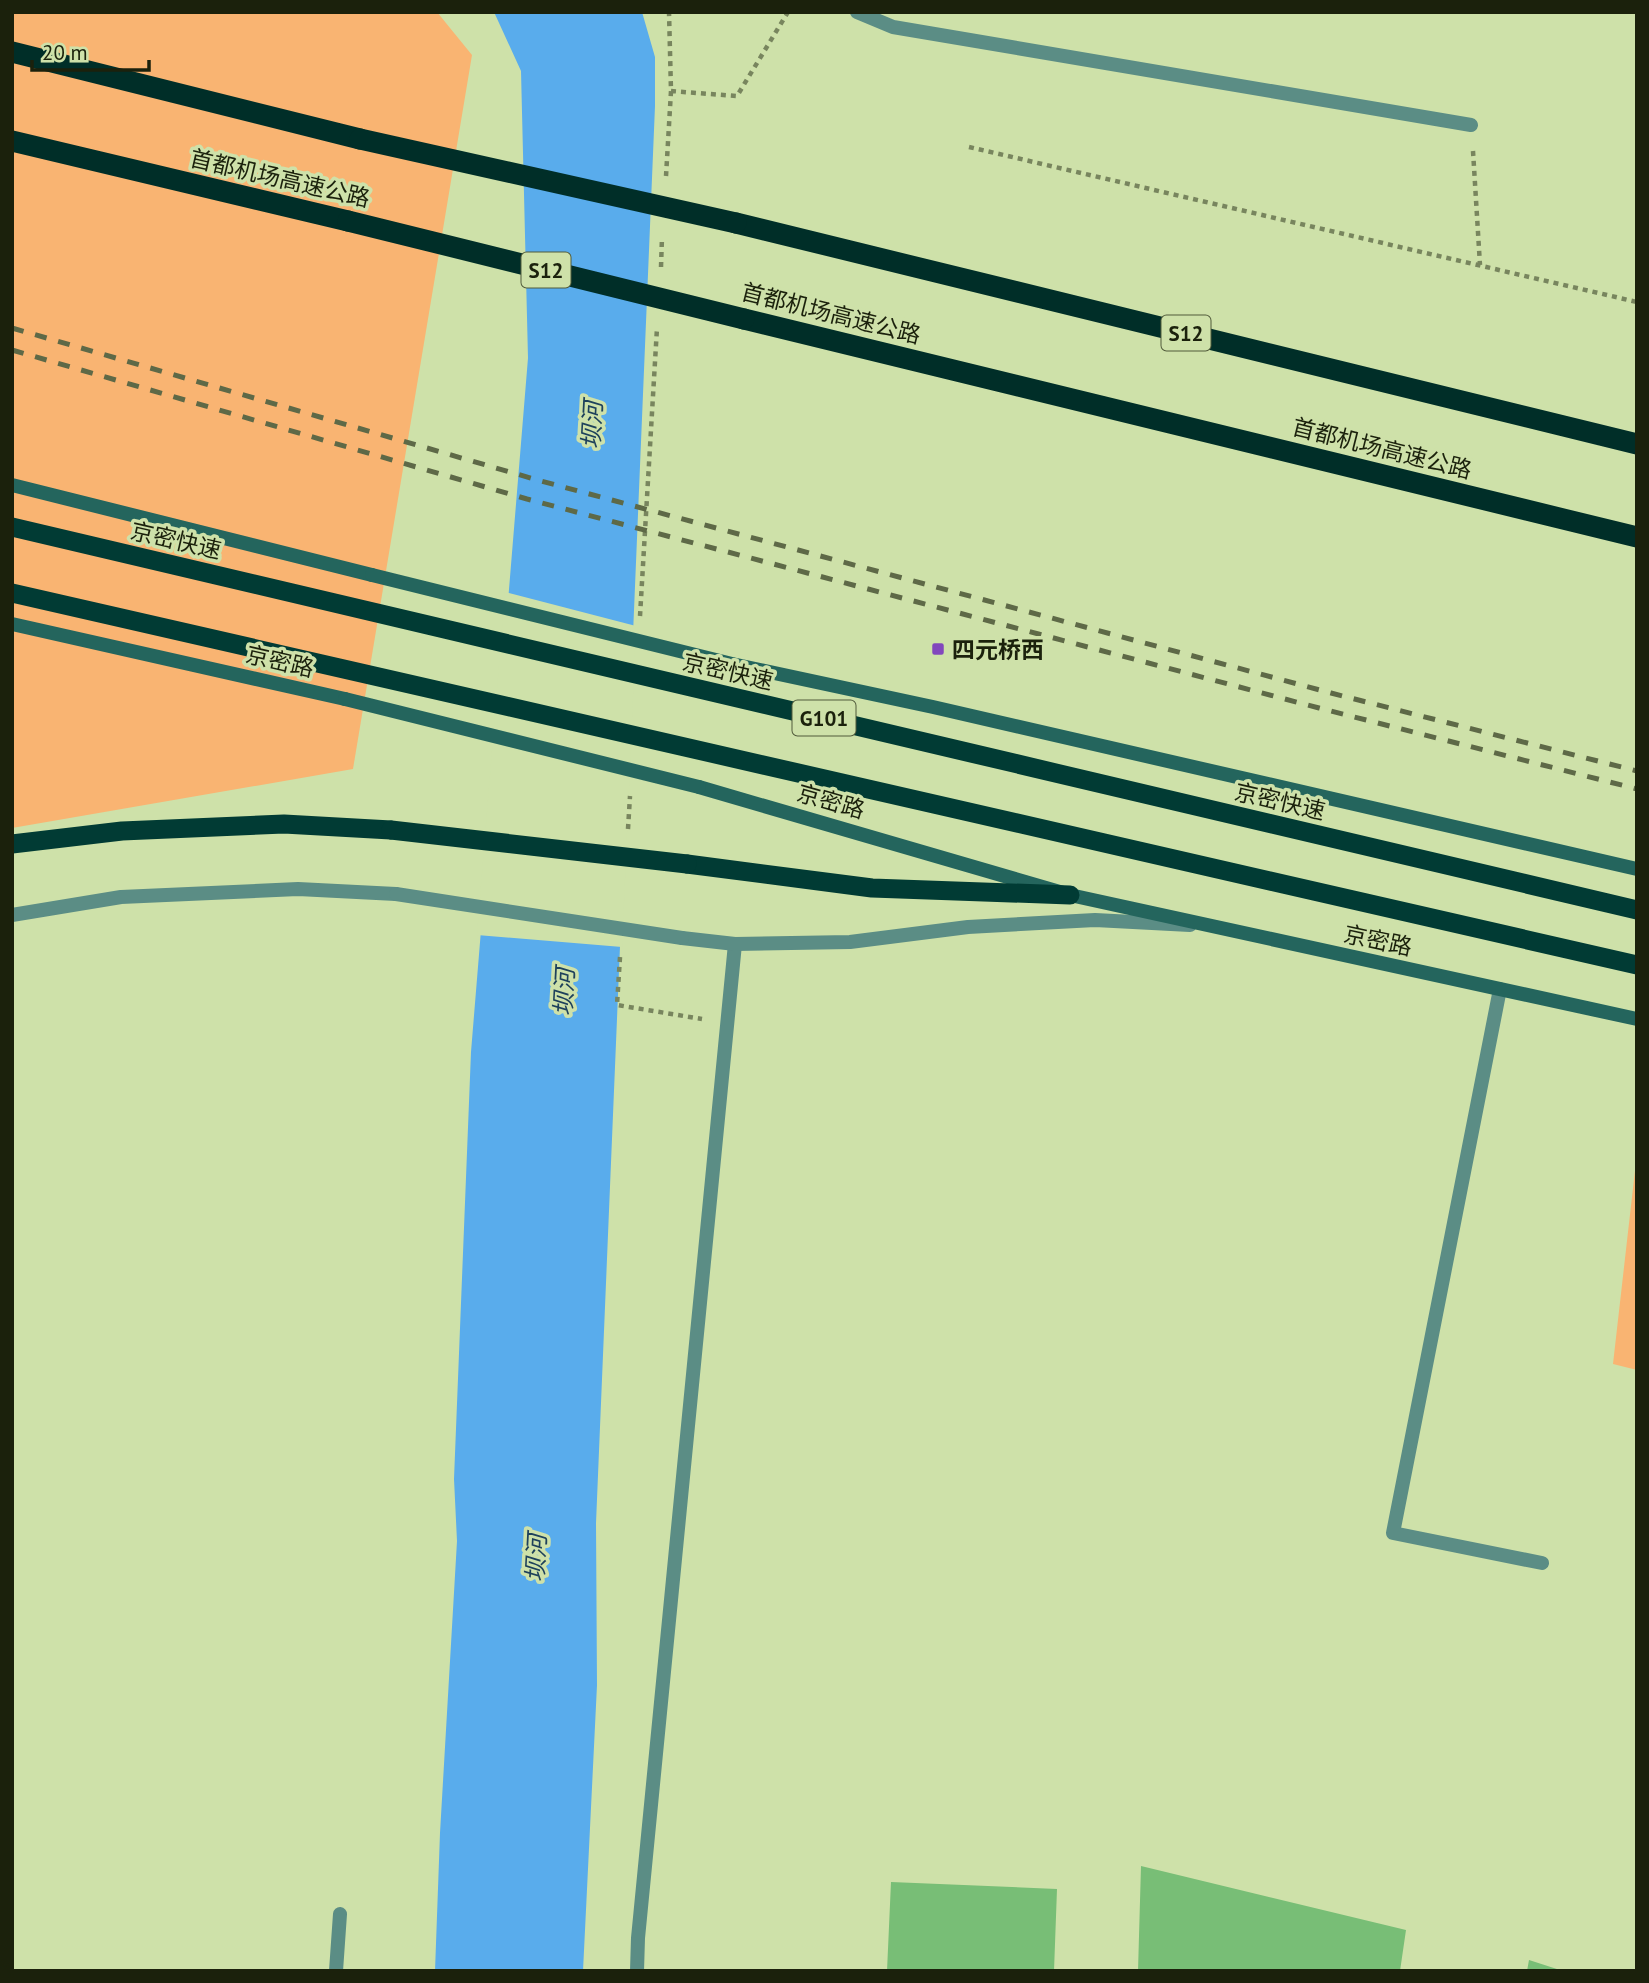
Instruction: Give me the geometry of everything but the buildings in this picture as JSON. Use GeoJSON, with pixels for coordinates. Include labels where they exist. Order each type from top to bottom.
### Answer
{"type":"FeatureCollection","features":[{"type":"Feature","properties":{"kind":"highway","name":"S12"},"geometry":{"type":"LineString","coordinates":[[12,52],[360,139],[736,223],[1637,444]]}},
{"type":"Feature","properties":{"kind":"highway","name":"首都机场高速公路"},"geometry":{"type":"LineString","coordinates":[[12,141],[1637,537]]}},
{"type":"Feature","properties":{"kind":"highway","name":"京密快速"},"geometry":{"type":"LineString","coordinates":[[12,527],[1637,910]]}},
{"type":"Feature","properties":{"kind":"highway"},"geometry":{"type":"LineString","coordinates":[[12,593],[1637,965]]}},
{"type":"Feature","properties":{"kind":"highway"},"geometry":{"type":"LineString","coordinates":[[12,844],[122,831],[284,824],[391,830],[872,888],[1070,895]]}},
{"type":"Feature","properties":{"kind":"main road"},"geometry":{"type":"LineString","coordinates":[[12,485],[732,664],[933,707],[1637,869]]}},
{"type":"Feature","properties":{"kind":"main road","name":"京密路"},"geometry":{"type":"LineString","coordinates":[[12,624],[345,699],[699,787],[1070,895],[1637,1019]]}},
{"type":"Feature","properties":{"kind":"street"},"geometry":{"type":"LineString","coordinates":[[857,12],[893,27],[1471,124]]}},
{"type":"Feature","properties":{"kind":"street"},"geometry":{"type":"LineString","coordinates":[[12,915],[121,897],[298,889],[396,894],[735,944],[850,942],[968,927],[1095,920],[1203,926]]}},
{"type":"Feature","properties":{"kind":"street"},"geometry":{"type":"LineString","coordinates":[[637,1971],[638,1938],[735,944]]}},
{"type":"Feature","properties":{"kind":"street"},"geometry":{"type":"LineString","coordinates":[[1500,989],[1393,1533],[1542,1563]]}},
{"type":"Feature","properties":{"kind":"street"},"geometry":{"type":"LineString","coordinates":[[336,1971],[340,1914]]}},
{"type":"Feature","properties":{"kind":"path"},"geometry":{"type":"LineString","coordinates":[[665,188],[671,91],[669,12]]}},
{"type":"Feature","properties":{"kind":"path"},"geometry":{"type":"LineString","coordinates":[[671,91],[737,96],[788,12]]}},
{"type":"Feature","properties":{"kind":"path"},"geometry":{"type":"LineString","coordinates":[[1471,124],[1480,265]]}},
{"type":"Feature","properties":{"kind":"path"},"geometry":{"type":"LineString","coordinates":[[969,147],[1637,302]]}},
{"type":"Feature","properties":{"kind":"path"},"geometry":{"type":"LineString","coordinates":[[660,271],[663,229]]}},
{"type":"Feature","properties":{"kind":"path"},"geometry":{"type":"LineString","coordinates":[[640,617],[657,326]]}},
{"type":"Feature","properties":{"kind":"path"},"geometry":{"type":"LineString","coordinates":[[627,839],[630,784]]}},
{"type":"Feature","properties":{"kind":"path"},"geometry":{"type":"LineString","coordinates":[[621,950],[617,1005],[727,1023]]}},
{"type":"Feature","properties":{"kind":"shaded area"},"geometry":{"type":"Polygon","coordinates":[[[12,12],[437,12],[472,55],[353,769],[12,828],[12,12]]]}},
{"type":"Feature","properties":{"kind":"shaded area"},"geometry":{"type":"Polygon","coordinates":[[[1637,1153],[1637,1370],[1613,1364],[1637,1153]]]}},
{"type":"Feature","properties":{"kind":"water","name":"坝河"},"geometry":{"type":"Polygon","coordinates":[[[494,12],[642,12],[655,57],[596,1523],[597,1685],[583,1971],[435,1971],[457,1541],[454,1479],[471,1052],[528,358],[521,71],[494,12]]]}},
{"type":"Feature","properties":{"kind":"pier"},"geometry":{"type":"Polygon","coordinates":[[[505,592],[636,626],[622,947],[477,935],[505,592]]]}},
{"type":"Feature","properties":{"kind":"railway"},"geometry":{"type":"LineString","coordinates":[[12,328],[541,481],[1331,693],[1637,771]]}},
{"type":"Feature","properties":{"kind":"railway"},"geometry":{"type":"LineString","coordinates":[[12,350],[527,499],[1637,789]]}},
{"type":"Feature","properties":{"kind":"place","name":"四元桥西"},"geometry":{"type":"Point","coordinates":[938,649]}}]}
